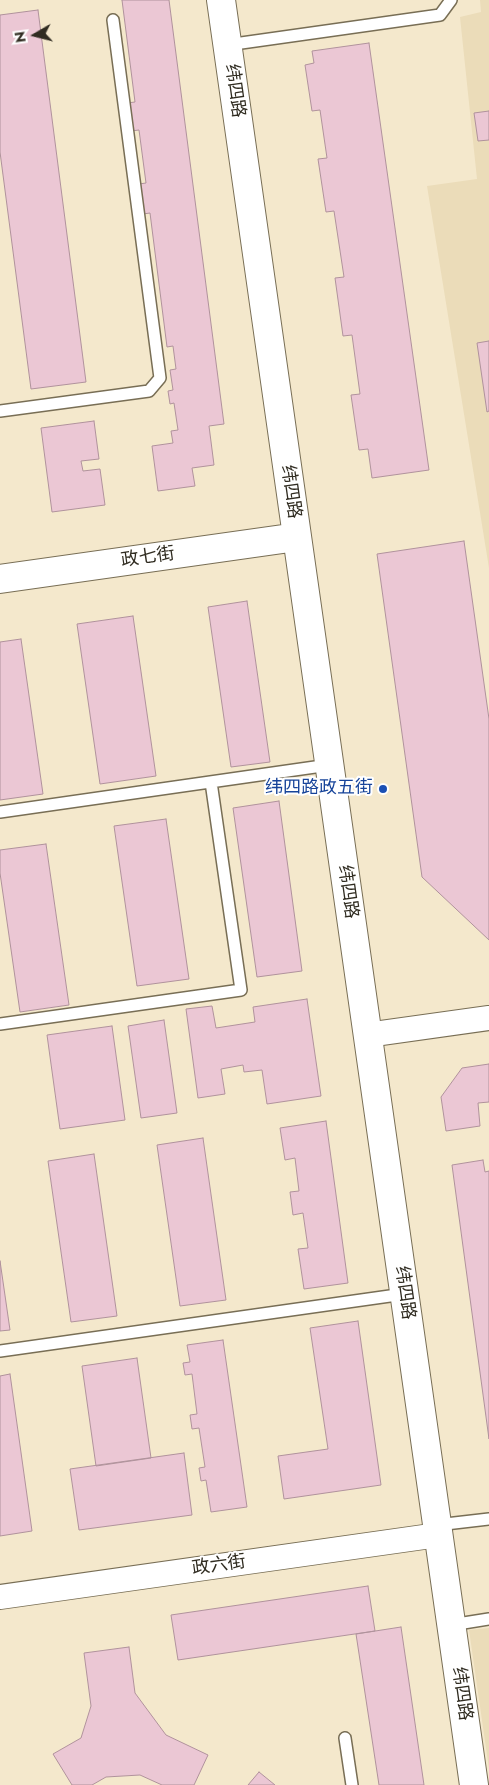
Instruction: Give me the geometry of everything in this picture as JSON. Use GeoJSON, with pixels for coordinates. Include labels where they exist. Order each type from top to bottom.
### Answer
{"type":"FeatureCollection","features":[{"type":"Feature","properties":{"kind":"street","name":"纬四路"},"geometry":{"type":"LineString","coordinates":[[221,0],[474,1785]]}},
{"type":"Feature","properties":{"kind":"street","name":"政七街"},"geometry":{"type":"LineString","coordinates":[[0,579],[297,537]]}},
{"type":"Feature","properties":{"kind":"street"},"geometry":{"type":"LineString","coordinates":[[367,1035],[489,1018]]}},
{"type":"Feature","properties":{"kind":"street","name":"政六街"},"geometry":{"type":"LineString","coordinates":[[0,1596],[438,1530]]}},
{"type":"Feature","properties":{"kind":"lane"},"geometry":{"type":"LineString","coordinates":[[227,45],[440,15],[452,0]]}},
{"type":"Feature","properties":{"kind":"lane"},"geometry":{"type":"LineString","coordinates":[[0,411],[149,391],[160,378],[113,20]]}},
{"type":"Feature","properties":{"kind":"lane"},"geometry":{"type":"LineString","coordinates":[[0,812],[329,765]]}},
{"type":"Feature","properties":{"kind":"lane"},"geometry":{"type":"LineString","coordinates":[[0,1024],[241,990],[212,782]]}},
{"type":"Feature","properties":{"kind":"lane"},"geometry":{"type":"LineString","coordinates":[[0,1351],[404,1294]]}},
{"type":"Feature","properties":{"kind":"lane"},"geometry":{"type":"LineString","coordinates":[[438,1530],[489,1519]]}},
{"type":"Feature","properties":{"kind":"lane"},"geometry":{"type":"LineString","coordinates":[[451,1625],[489,1620]]}},
{"type":"Feature","properties":{"kind":"lane"},"geometry":{"type":"LineString","coordinates":[[346,1738],[352,1785]]}},
{"type":"Feature","properties":{"kind":"shaded area"},"geometry":{"type":"Polygon","coordinates":[[[480,0],[489,0],[489,568],[427,186],[477,179],[460,17],[481,12],[480,0]]]}},
{"type":"Feature","properties":{"kind":"shaded area"},"geometry":{"type":"Polygon","coordinates":[[[489,1628],[489,1769],[469,1630],[489,1628]]]}},
{"type":"Feature","properties":{"kind":"building"},"geometry":{"type":"Polygon","coordinates":[[[122,0],[169,0],[224,424],[209,426],[214,465],[192,468],[195,486],[158,491],[152,446],[173,443],[171,431],[178,430],[174,403],[170,404],[168,391],[173,390],[170,370],[176,369],[173,346],[167,347],[150,213],[143,214],[139,184],[146,183],[139,130],[131,131],[127,103],[135,102],[122,0]]]}},
{"type":"Feature","properties":{"kind":"building"},"geometry":{"type":"Polygon","coordinates":[[[38,10],[86,382],[31,389],[0,152],[0,15],[38,10]]]}},
{"type":"Feature","properties":{"kind":"building"},"geometry":{"type":"Polygon","coordinates":[[[369,43],[429,470],[372,478],[368,449],[359,450],[351,395],[360,394],[352,335],[343,336],[335,278],[344,277],[334,211],[326,212],[318,159],[327,158],[320,110],[312,111],[305,65],[314,63],[312,51],[369,43]]]}},
{"type":"Feature","properties":{"kind":"building"},"geometry":{"type":"Polygon","coordinates":[[[489,111],[489,140],[478,141],[474,113],[489,111]]]}},
{"type":"Feature","properties":{"kind":"building"},"geometry":{"type":"Polygon","coordinates":[[[489,341],[489,411],[487,412],[477,343],[489,341]]]}},
{"type":"Feature","properties":{"kind":"building"},"geometry":{"type":"Polygon","coordinates":[[[94,421],[99,459],[81,461],[83,471],[100,469],[105,505],[52,512],[41,428],[94,421]]]}},
{"type":"Feature","properties":{"kind":"building"},"geometry":{"type":"Polygon","coordinates":[[[464,541],[489,719],[489,940],[422,877],[377,554],[464,541]]]}},
{"type":"Feature","properties":{"kind":"building"},"geometry":{"type":"Polygon","coordinates":[[[247,601],[270,762],[231,767],[208,607],[247,601]]]}},
{"type":"Feature","properties":{"kind":"building"},"geometry":{"type":"Polygon","coordinates":[[[133,616],[156,776],[100,784],[77,624],[133,616]]]}},
{"type":"Feature","properties":{"kind":"building"},"geometry":{"type":"Polygon","coordinates":[[[21,639],[43,794],[0,800],[0,642],[21,639]]]}},
{"type":"Feature","properties":{"kind":"building"},"geometry":{"type":"Polygon","coordinates":[[[279,801],[302,971],[257,977],[233,808],[279,801]]]}},
{"type":"Feature","properties":{"kind":"building"},"geometry":{"type":"Polygon","coordinates":[[[166,819],[189,979],[137,986],[114,826],[166,819]]]}},
{"type":"Feature","properties":{"kind":"building"},"geometry":{"type":"Polygon","coordinates":[[[46,844],[69,1005],[20,1012],[0,873],[0,850],[46,844]]]}},
{"type":"Feature","properties":{"kind":"building"},"geometry":{"type":"Polygon","coordinates":[[[307,999],[321,1096],[267,1104],[262,1070],[244,1072],[243,1065],[221,1069],[225,1094],[198,1098],[186,1009],[212,1006],[216,1028],[255,1022],[253,1007],[307,999]]]}},
{"type":"Feature","properties":{"kind":"building"},"geometry":{"type":"Polygon","coordinates":[[[164,1020],[177,1113],[141,1118],[128,1026],[164,1020]]]}},
{"type":"Feature","properties":{"kind":"building"},"geometry":{"type":"Polygon","coordinates":[[[112,1026],[125,1120],[60,1129],[47,1035],[112,1026]]]}},
{"type":"Feature","properties":{"kind":"building"},"geometry":{"type":"Polygon","coordinates":[[[489,1064],[489,1102],[478,1103],[480,1126],[446,1131],[441,1097],[462,1068],[489,1064]]]}},
{"type":"Feature","properties":{"kind":"building"},"geometry":{"type":"Polygon","coordinates":[[[326,1121],[348,1283],[304,1289],[298,1249],[308,1248],[303,1213],[293,1215],[290,1192],[299,1191],[295,1158],[285,1160],[280,1128],[326,1121]]]}},
{"type":"Feature","properties":{"kind":"building"},"geometry":{"type":"Polygon","coordinates":[[[203,1138],[226,1300],[180,1306],[157,1145],[203,1138]]]}},
{"type":"Feature","properties":{"kind":"building"},"geometry":{"type":"Polygon","coordinates":[[[94,1154],[117,1316],[71,1322],[48,1161],[94,1154]]]}},
{"type":"Feature","properties":{"kind":"building"},"geometry":{"type":"Polygon","coordinates":[[[483,1160],[485,1172],[489,1171],[489,1439],[452,1165],[483,1160]]]}},
{"type":"Feature","properties":{"kind":"building"},"geometry":{"type":"Polygon","coordinates":[[[0,1261],[10,1330],[0,1331],[0,1261]]]}},
{"type":"Feature","properties":{"kind":"building"},"geometry":{"type":"Polygon","coordinates":[[[358,1321],[381,1485],[284,1499],[278,1456],[328,1449],[310,1328],[358,1321]]]}},
{"type":"Feature","properties":{"kind":"building"},"geometry":{"type":"Polygon","coordinates":[[[223,1340],[247,1507],[211,1512],[206,1480],[201,1481],[199,1468],[205,1467],[199,1428],[192,1429],[190,1415],[197,1414],[192,1374],[185,1375],[183,1363],[190,1362],[187,1345],[223,1340]]]}},
{"type":"Feature","properties":{"kind":"building"},"geometry":{"type":"Polygon","coordinates":[[[137,1358],[151,1458],[96,1466],[82,1366],[137,1358]]]}},
{"type":"Feature","properties":{"kind":"building"},"geometry":{"type":"Polygon","coordinates":[[[10,1374],[32,1531],[0,1536],[0,1376],[10,1374]]]}},
{"type":"Feature","properties":{"kind":"building"},"geometry":{"type":"Polygon","coordinates":[[[184,1453],[192,1515],[79,1530],[70,1469],[184,1453]]]}},
{"type":"Feature","properties":{"kind":"building"},"geometry":{"type":"Polygon","coordinates":[[[368,1586],[375,1631],[178,1660],[171,1615],[368,1586]]]}},
{"type":"Feature","properties":{"kind":"building"},"geometry":{"type":"Polygon","coordinates":[[[401,1627],[424,1785],[379,1785],[356,1634],[401,1627]]]}},
{"type":"Feature","properties":{"kind":"building"},"geometry":{"type":"Polygon","coordinates":[[[129,1647],[135,1693],[166,1735],[208,1755],[194,1785],[162,1785],[140,1775],[106,1777],[92,1785],[72,1785],[53,1754],[81,1738],[91,1706],[84,1653],[129,1647]]]}},
{"type":"Feature","properties":{"kind":"building"},"geometry":{"type":"Polygon","coordinates":[[[259,1772],[275,1785],[248,1785],[259,1772]]]}},
{"type":"Feature","properties":{"kind":"place","name":"纬四路政五街"},"geometry":{"type":"Point","coordinates":[383,789]}}]}
